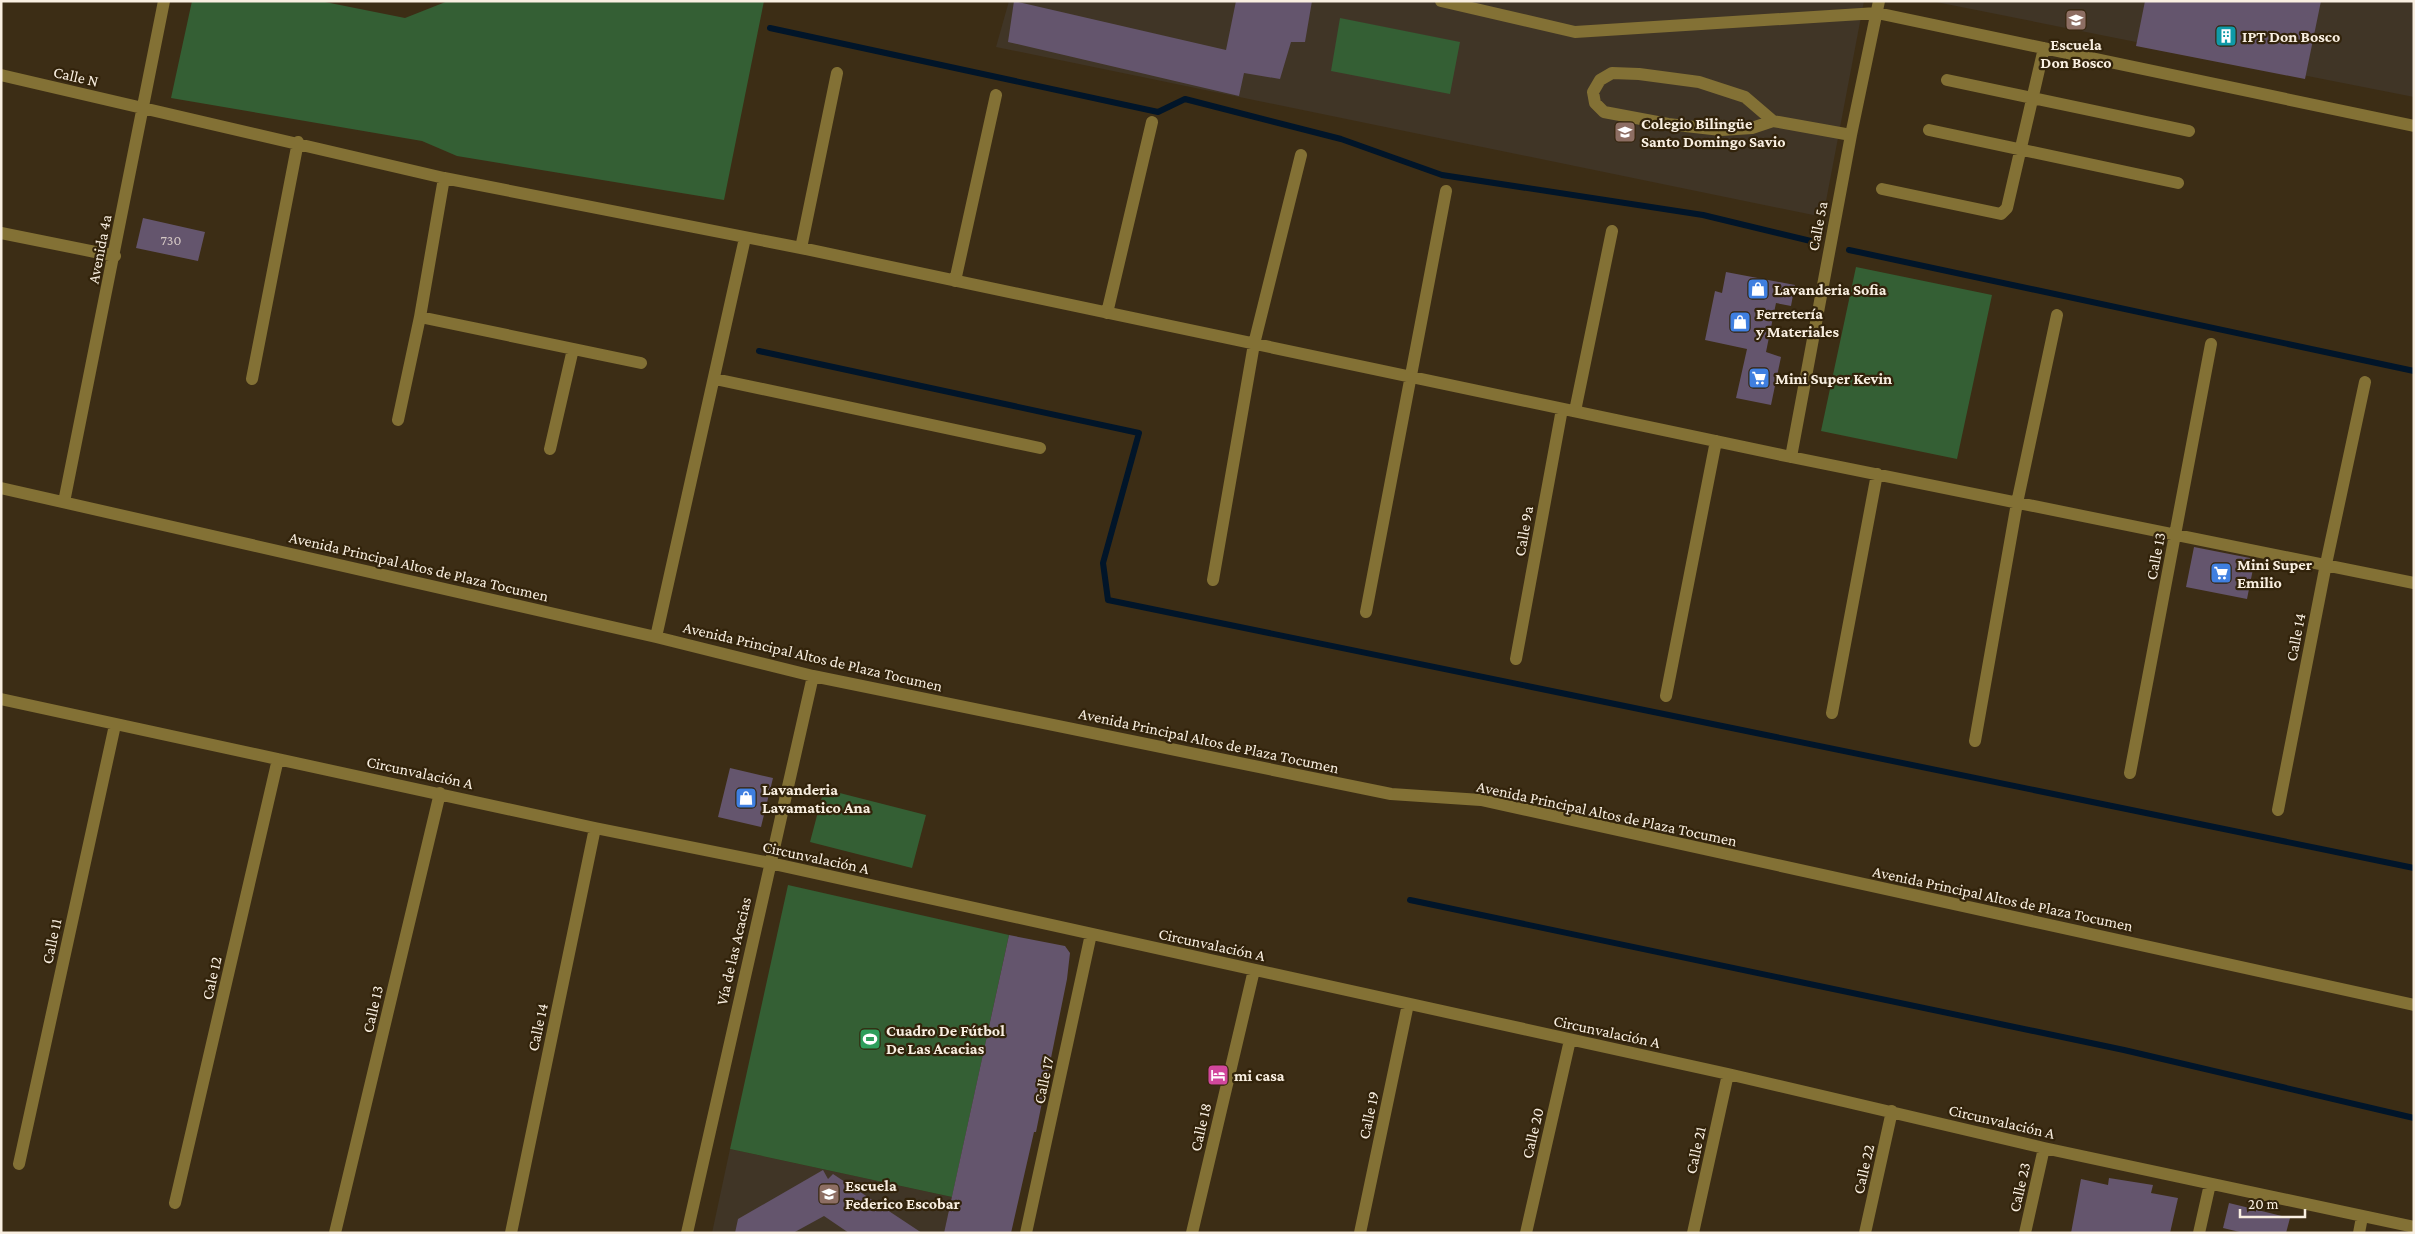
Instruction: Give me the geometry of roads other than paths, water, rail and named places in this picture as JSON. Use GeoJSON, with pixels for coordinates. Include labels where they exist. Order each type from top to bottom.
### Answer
{"type":"FeatureCollection","features":[{"type":"Feature","properties":{"kind":"street","name":"Avenida 4a"},"geometry":{"type":"LineString","coordinates":[[64,502],[115,256],[164,1]]}},
{"type":"Feature","properties":{"kind":"street"},"geometry":{"type":"LineString","coordinates":[[1441,1],[1574,32],[1878,7],[2044,48],[2414,126]]}},
{"type":"Feature","properties":{"kind":"street","name":"Calle 5a"},"geometry":{"type":"LineString","coordinates":[[1791,457],[1851,135],[1878,7]]}},
{"type":"Feature","properties":{"kind":"street"},"geometry":{"type":"LineString","coordinates":[[1882,189],[2001,214],[2007,208],[2044,48]]}},
{"type":"Feature","properties":{"kind":"street"},"geometry":{"type":"LineString","coordinates":[[801,248],[837,73]]}},
{"type":"Feature","properties":{"kind":"street"},"geometry":{"type":"LineString","coordinates":[[1773,121],[1744,97],[1699,82],[1612,73],[1600,80],[1594,92],[1595,103],[1604,112],[1668,124],[1721,130],[1752,128],[1773,121],[1851,135]]}},
{"type":"Feature","properties":{"kind":"street","name":"Calle N"},"geometry":{"type":"LineString","coordinates":[[1,75],[143,109],[298,142],[444,178],[801,248],[1791,457],[2414,583]]}},
{"type":"Feature","properties":{"kind":"street"},"geometry":{"type":"LineString","coordinates":[[1947,80],[2189,131]]}},
{"type":"Feature","properties":{"kind":"street"},"geometry":{"type":"LineString","coordinates":[[955,281],[996,95]]}},
{"type":"Feature","properties":{"kind":"street"},"geometry":{"type":"LineString","coordinates":[[1106,313],[1152,122]]}},
{"type":"Feature","properties":{"kind":"street"},"geometry":{"type":"LineString","coordinates":[[1930,130],[2178,183]]}},
{"type":"Feature","properties":{"kind":"street"},"geometry":{"type":"LineString","coordinates":[[252,379],[298,142]]}},
{"type":"Feature","properties":{"kind":"street"},"geometry":{"type":"LineString","coordinates":[[1213,580],[1254,344],[1300,155]]}},
{"type":"Feature","properties":{"kind":"street"},"geometry":{"type":"LineString","coordinates":[[398,420],[420,317],[444,178]]}},
{"type":"Feature","properties":{"kind":"street"},"geometry":{"type":"LineString","coordinates":[[1366,612],[1446,190]]}},
{"type":"Feature","properties":{"kind":"street","name":"Calle 9a"},"geometry":{"type":"LineString","coordinates":[[1516,659],[1569,410],[1612,231]]}},
{"type":"Feature","properties":{"kind":"street"},"geometry":{"type":"LineString","coordinates":[[1,233],[115,256]]}},
{"type":"Feature","properties":{"kind":"street"},"geometry":{"type":"LineString","coordinates":[[656,636],[745,238]]}},
{"type":"Feature","properties":{"kind":"street"},"geometry":{"type":"LineString","coordinates":[[1975,741],[2017,503],[2057,315]]}},
{"type":"Feature","properties":{"kind":"street"},"geometry":{"type":"LineString","coordinates":[[420,317],[641,363]]}},
{"type":"Feature","properties":{"kind":"street","name":"Calle 13"},"geometry":{"type":"LineString","coordinates":[[2130,773],[2211,344]]}},
{"type":"Feature","properties":{"kind":"street"},"geometry":{"type":"LineString","coordinates":[[550,449],[573,349]]}},
{"type":"Feature","properties":{"kind":"street"},"geometry":{"type":"LineString","coordinates":[[714,379],[1040,448]]}},
{"type":"Feature","properties":{"kind":"street","name":"Calle 14"},"geometry":{"type":"LineString","coordinates":[[2278,810],[2364,382]]}},
{"type":"Feature","properties":{"kind":"street"},"geometry":{"type":"LineString","coordinates":[[1666,696],[1716,441]]}},
{"type":"Feature","properties":{"kind":"street"},"geometry":{"type":"LineString","coordinates":[[1832,713],[1877,474]]}},
{"type":"Feature","properties":{"kind":"street","name":"Avenida Principal Altos de Plaza Tocumen"},"geometry":{"type":"LineString","coordinates":[[1,488],[656,636],[812,676],[1391,794],[1481,800],[2414,1005]]}},
{"type":"Feature","properties":{"kind":"street","name":"Vía de las Acacias"},"geometry":{"type":"LineString","coordinates":[[687,1233],[812,676]]}},
{"type":"Feature","properties":{"kind":"street","name":"Circunvalación A"},"geometry":{"type":"LineString","coordinates":[[1,700],[440,793],[595,828],[770,863],[1728,1074],[2044,1148],[2414,1227]]}},
{"type":"Feature","properties":{"kind":"street","name":"Calle 11"},"geometry":{"type":"LineString","coordinates":[[19,1164],[115,725]]}},
{"type":"Feature","properties":{"kind":"street","name":"Cale 12"},"geometry":{"type":"LineString","coordinates":[[175,1203],[278,759]]}},
{"type":"Feature","properties":{"kind":"street","name":"Calle 13"},"geometry":{"type":"LineString","coordinates":[[335,1233],[440,793]]}},
{"type":"Feature","properties":{"kind":"street","name":"Calle 14"},"geometry":{"type":"LineString","coordinates":[[511,1233],[595,828]]}},
{"type":"Feature","properties":{"kind":"street","name":"Calle 17"},"geometry":{"type":"LineString","coordinates":[[1026,1233],[1091,934]]}},
{"type":"Feature","properties":{"kind":"street","name":"Calle 18"},"geometry":{"type":"LineString","coordinates":[[1192,1233],[1254,970]]}},
{"type":"Feature","properties":{"kind":"street","name":"Calle 19"},"geometry":{"type":"LineString","coordinates":[[1360,1233],[1408,1004]]}},
{"type":"Feature","properties":{"kind":"street","name":"Calle 20"},"geometry":{"type":"LineString","coordinates":[[1526,1233],[1570,1040]]}},
{"type":"Feature","properties":{"kind":"street","name":"Calle 21"},"geometry":{"type":"LineString","coordinates":[[1693,1233],[1728,1074]]}},
{"type":"Feature","properties":{"kind":"street","name":"Calle 22"},"geometry":{"type":"LineString","coordinates":[[1865,1233],[1892,1112]]}},
{"type":"Feature","properties":{"kind":"street","name":"Calle 23"},"geometry":{"type":"LineString","coordinates":[[2025,1233],[2044,1148]]}},
{"type":"Feature","properties":{"kind":"street"},"geometry":{"type":"LineString","coordinates":[[2199,1233],[2210,1184]]}},
{"type":"Feature","properties":{"kind":"street"},"geometry":{"type":"LineString","coordinates":[[2359,1233],[2362,1217]]}},
{"type":"Feature","properties":{"kind":"waterway"},"geometry":{"type":"LineString","coordinates":[[770,28],[1158,112],[1185,99],[1341,139],[1442,175],[1703,215],[1815,242]]}},
{"type":"Feature","properties":{"kind":"waterway"},"geometry":{"type":"LineString","coordinates":[[1849,250],[2414,371]]}},
{"type":"Feature","properties":{"kind":"waterway"},"geometry":{"type":"LineString","coordinates":[[759,351],[1139,433],[1103,563],[1108,600],[2414,868]]}},
{"type":"Feature","properties":{"kind":"waterway"},"geometry":{"type":"LineString","coordinates":[[1410,900],[2124,1050],[2414,1118]]}},
{"type":"Feature","properties":{"kind":"place","name":"Escuela Don Bosco"},"geometry":{"type":"Point","coordinates":[2076,20]}},
{"type":"Feature","properties":{"kind":"place","name":"IPT Don Bosco"},"geometry":{"type":"Point","coordinates":[2226,36]}},
{"type":"Feature","properties":{"kind":"place","name":"Colegio Bilingüe Santo Domingo Savio"},"geometry":{"type":"Point","coordinates":[1625,132]}},
{"type":"Feature","properties":{"kind":"place","name":"Lavanderia Sofia"},"geometry":{"type":"Point","coordinates":[1758,289]}},
{"type":"Feature","properties":{"kind":"place","name":"Ferretería y Materiales"},"geometry":{"type":"Point","coordinates":[1740,322]}},
{"type":"Feature","properties":{"kind":"place","name":"Mini Super Kevin"},"geometry":{"type":"Point","coordinates":[1759,378]}},
{"type":"Feature","properties":{"kind":"place","name":"Mini Super Emilio"},"geometry":{"type":"Point","coordinates":[2221,573]}},
{"type":"Feature","properties":{"kind":"place","name":"Lavanderia Lavamatico Ana"},"geometry":{"type":"Point","coordinates":[746,798]}},
{"type":"Feature","properties":{"kind":"place","name":"Cuadro De Fútbol De Las Acacias"},"geometry":{"type":"Point","coordinates":[870,1039]}},
{"type":"Feature","properties":{"kind":"place","name":"mi casa"},"geometry":{"type":"Point","coordinates":[1218,1075]}},
{"type":"Feature","properties":{"kind":"place","name":"Escuela Federico Escobar"},"geometry":{"type":"Point","coordinates":[829,1194]}}]}
